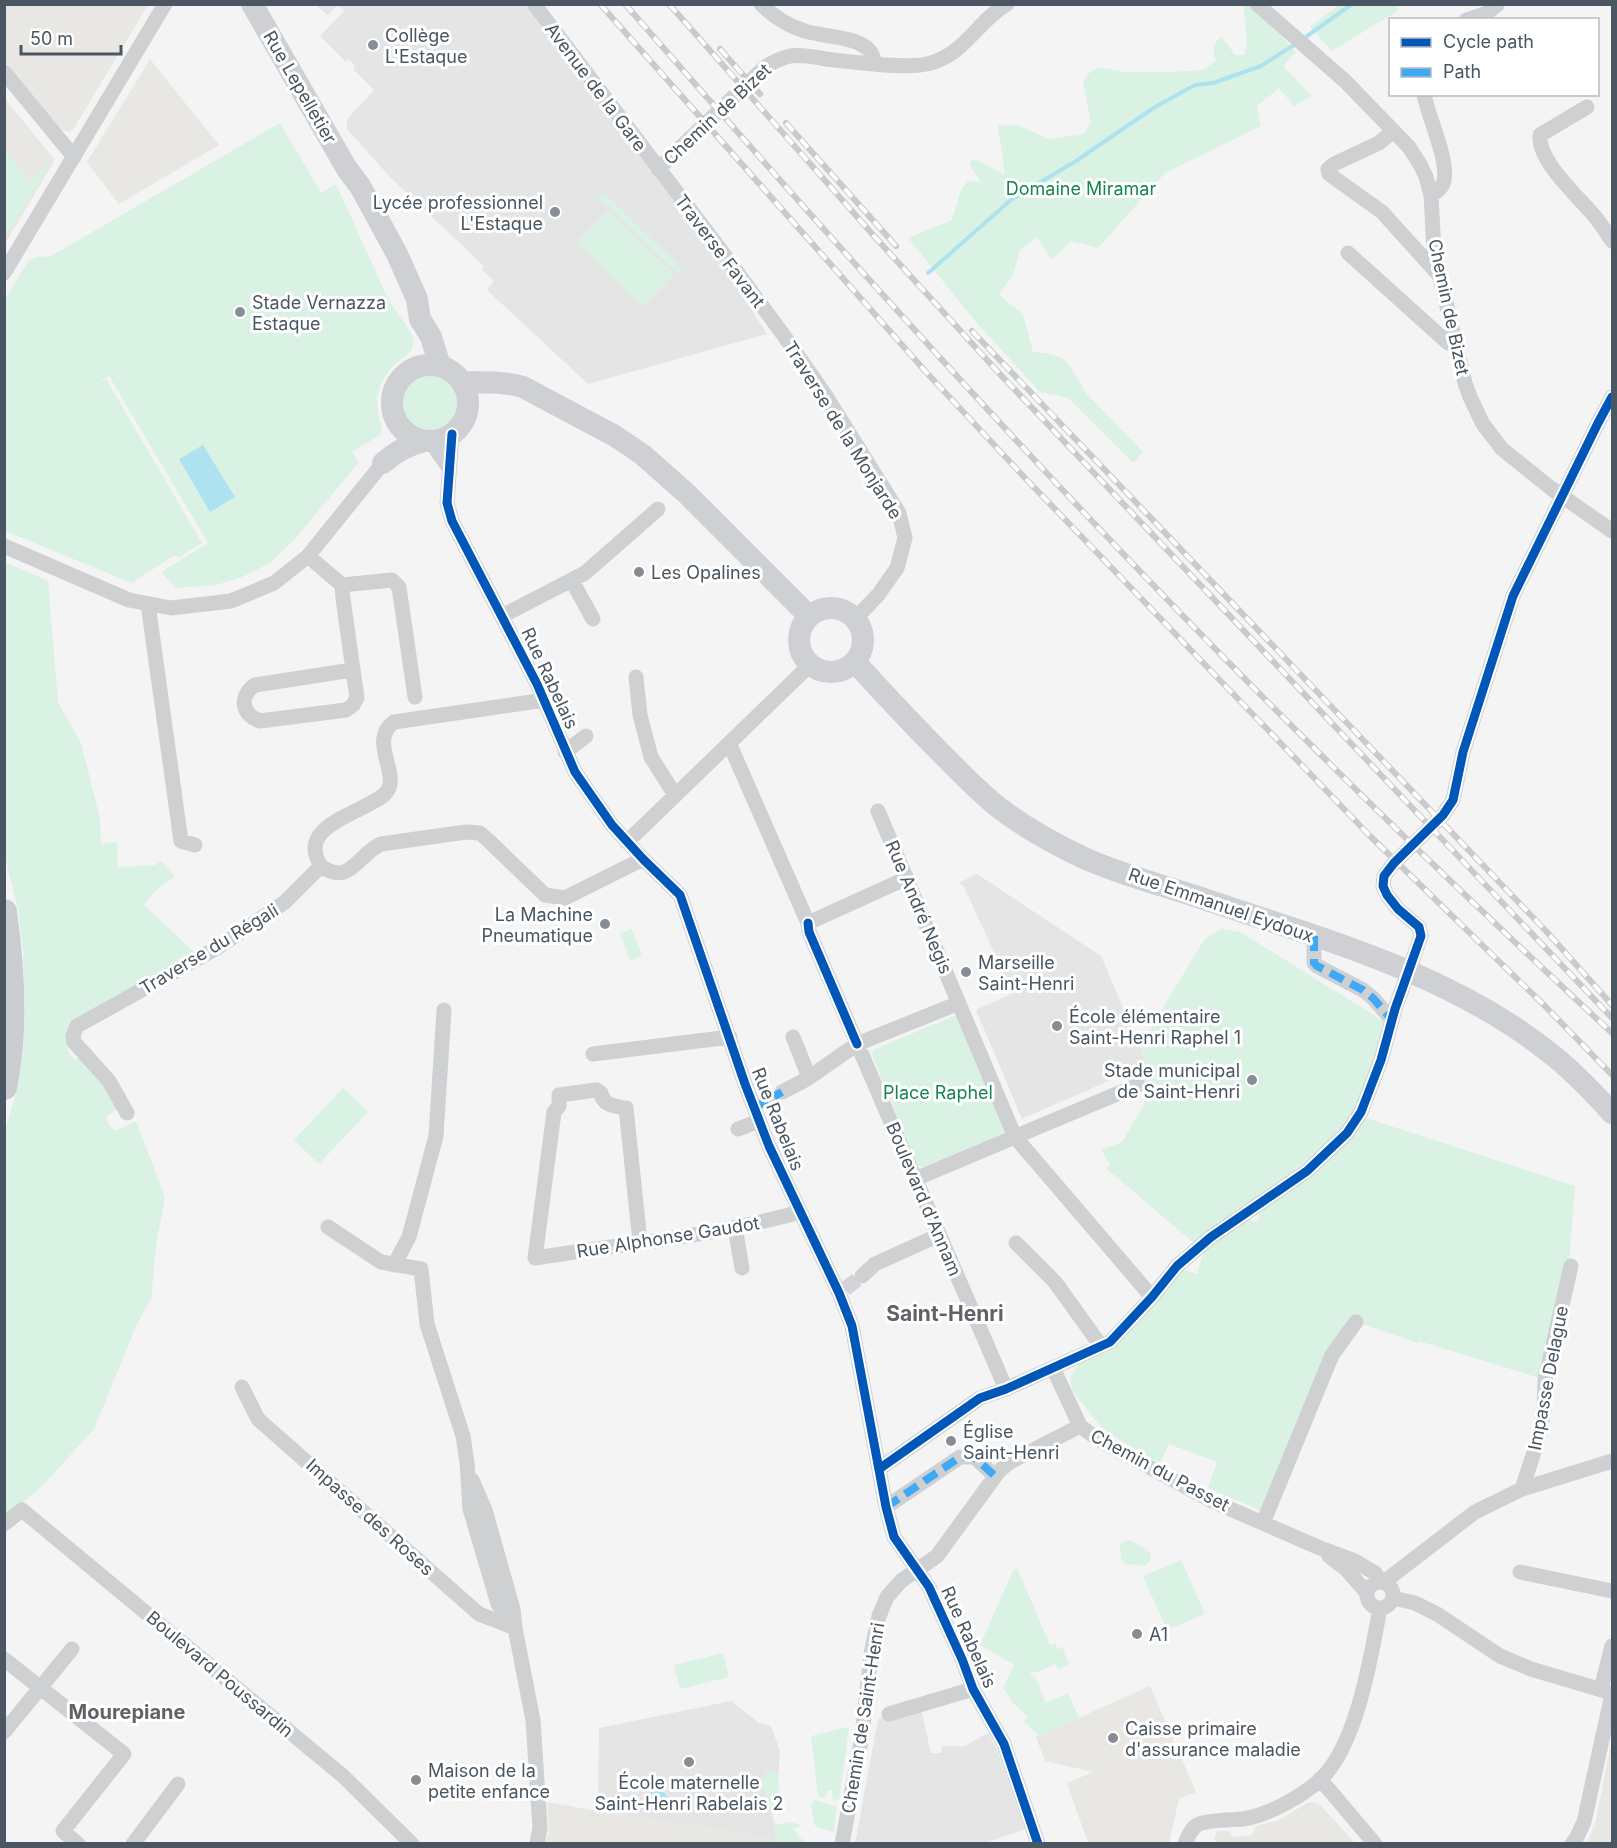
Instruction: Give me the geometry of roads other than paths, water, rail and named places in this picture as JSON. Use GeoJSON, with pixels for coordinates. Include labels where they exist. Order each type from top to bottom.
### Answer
{"type":"FeatureCollection","features":[{"type":"Feature","properties":{"kind":"main road"},"geometry":{"type":"LineString","coordinates":[[4,912],[11,982],[11,1008],[9,1055],[4,1088]]}},
{"type":"Feature","properties":{"kind":"street"},"geometry":{"type":"LineString","coordinates":[[4,273],[165,4]]}},
{"type":"Feature","properties":{"kind":"street","name":"Rue Lepelletier"},"geometry":{"type":"LineString","coordinates":[[252,4],[347,169],[360,186],[397,255],[417,299],[420,320],[430,337],[429,366]]}},
{"type":"Feature","properties":{"kind":"street","name":"Avenue de la Gare"},"geometry":{"type":"LineString","coordinates":[[534,4],[658,169]]}},
{"type":"Feature","properties":{"kind":"street"},"geometry":{"type":"LineString","coordinates":[[761,4],[778,19],[791,26],[862,45],[869,50],[875,63]]}},
{"type":"Feature","properties":{"kind":"street","name":"Chemin de Bizet"},"geometry":{"type":"LineString","coordinates":[[658,169],[765,67],[779,59],[802,56],[875,63],[925,64],[946,57],[961,47],[994,13],[1007,4]]}},
{"type":"Feature","properties":{"kind":"street","name":"Chemin de Bizet"},"geometry":{"type":"LineString","coordinates":[[1257,4],[1345,81],[1416,157],[1426,177],[1431,195],[1434,251],[1470,397],[1492,438],[1502,449],[1563,497],[1612,531]]}},
{"type":"Feature","properties":{"kind":"street"},"geometry":{"type":"LineString","coordinates":[[1472,18],[1487,13],[1497,5]]}},
{"type":"Feature","properties":{"kind":"street"},"geometry":{"type":"LineString","coordinates":[[4,72],[74,157]]}},
{"type":"Feature","properties":{"kind":"street"},"geometry":{"type":"LineString","coordinates":[[1425,96],[1441,149],[1444,169],[1442,186],[1431,195]]}},
{"type":"Feature","properties":{"kind":"street"},"geometry":{"type":"LineString","coordinates":[[1587,107],[1540,135],[1539,143],[1554,171],[1612,241]]}},
{"type":"Feature","properties":{"kind":"street"},"geometry":{"type":"LineString","coordinates":[[1393,131],[1379,143],[1334,165],[1328,170],[1329,174],[1382,212],[1440,276]]}},
{"type":"Feature","properties":{"kind":"street","name":"Traverse Favant"},"geometry":{"type":"LineString","coordinates":[[658,169],[782,333]]}},
{"type":"Feature","properties":{"kind":"street"},"geometry":{"type":"LineString","coordinates":[[1348,252],[1448,342],[1457,345]]}},
{"type":"Feature","properties":{"kind":"street","name":"Traverse de la Monjarde"},"geometry":{"type":"LineString","coordinates":[[782,333],[824,393],[899,513],[905,538],[897,568],[878,595],[855,618]]}},
{"type":"Feature","properties":{"kind":"street"},"geometry":{"type":"LineString","coordinates":[[4,546],[129,600],[171,608],[231,601],[274,583],[309,556],[383,463],[396,452],[408,445],[442,439],[452,434],[460,426],[466,416],[468,405],[462,382],[452,372],[429,366],[410,370],[397,382],[392,399],[394,429],[383,463]]}},
{"type":"Feature","properties":{"kind":"street"},"geometry":{"type":"LineString","coordinates":[[462,382],[510,383],[523,387],[615,436],[643,455],[687,494],[809,616]]}},
{"type":"Feature","properties":{"kind":"street"},"geometry":{"type":"LineString","coordinates":[[468,405],[491,384]]}},
{"type":"Feature","properties":{"kind":"street"},"geometry":{"type":"LineString","coordinates":[[879,1469],[980,1398],[1006,1389],[1110,1342],[1178,1266],[1211,1237],[1307,1171],[1347,1132],[1361,1112],[1381,1060],[1421,931],[1392,902],[1383,886],[1384,876],[1394,863],[1443,815],[1453,800],[1463,752],[1513,596],[1612,397]]}},
{"type":"Feature","properties":{"kind":"street"},"geometry":{"type":"LineString","coordinates":[[394,417],[403,430],[417,439],[427,441],[449,468]]}},
{"type":"Feature","properties":{"kind":"street","name":"Rue Rabelais"},"geometry":{"type":"LineString","coordinates":[[452,434],[447,503],[452,521],[545,700],[565,752],[575,772],[605,815],[627,842],[680,895],[769,1146],[800,1212],[842,1291],[852,1326],[886,1507],[894,1537],[929,1587],[973,1689],[1004,1744],[1038,1844]]}},
{"type":"Feature","properties":{"kind":"street"},"geometry":{"type":"LineString","coordinates":[[502,616],[585,573],[657,509]]}},
{"type":"Feature","properties":{"kind":"street"},"geometry":{"type":"LineString","coordinates":[[309,556],[342,585],[357,698],[346,710],[260,721],[252,718],[246,712],[244,697],[247,690],[255,685],[352,670]]}},
{"type":"Feature","properties":{"kind":"street"},"geometry":{"type":"LineString","coordinates":[[342,585],[392,580],[399,587],[415,697]]}},
{"type":"Feature","properties":{"kind":"street"},"geometry":{"type":"LineString","coordinates":[[572,581],[593,619]]}},
{"type":"Feature","properties":{"kind":"street"},"geometry":{"type":"LineString","coordinates":[[148,604],[181,841],[195,845]]}},
{"type":"Feature","properties":{"kind":"street"},"geometry":{"type":"LineString","coordinates":[[827,608],[838,608],[855,618],[863,635],[863,645],[855,662],[838,671],[829,671],[811,664],[804,656],[800,646],[803,625],[809,616],[827,608]]}},
{"type":"Feature","properties":{"kind":"street","name":"Rue Emmanuel Eydoux"},"geometry":{"type":"LineString","coordinates":[[855,662],[900,712],[979,792],[1029,828],[1094,862],[1388,962],[1461,995],[1551,1053],[1612,1113]]}},
{"type":"Feature","properties":{"kind":"street"},"geometry":{"type":"LineString","coordinates":[[627,842],[730,745],[811,664]]}},
{"type":"Feature","properties":{"kind":"street"},"geometry":{"type":"LineString","coordinates":[[636,677],[640,715],[651,757],[675,795]]}},
{"type":"Feature","properties":{"kind":"street"},"geometry":{"type":"LineString","coordinates":[[545,700],[394,722],[387,727],[384,734],[390,785],[387,792],[331,825],[316,838],[314,847],[316,858],[329,872],[340,873],[354,867],[371,848],[381,844],[466,832],[480,833],[545,896],[565,898],[643,859]]}},
{"type":"Feature","properties":{"kind":"street"},"geometry":{"type":"LineString","coordinates":[[565,752],[586,736]]}},
{"type":"Feature","properties":{"kind":"street","name":"Boulevard d'Annam"},"geometry":{"type":"LineString","coordinates":[[730,745],[1006,1389]]}},
{"type":"Feature","properties":{"kind":"street","name":"Rue André Negis"},"geometry":{"type":"LineString","coordinates":[[878,811],[959,1003]]}},
{"type":"Feature","properties":{"kind":"street","name":"Traverse du Régali"},"geometry":{"type":"LineString","coordinates":[[127,1113],[109,1081],[74,1042],[73,1036],[77,1026],[217,948],[285,902],[321,866]]}},
{"type":"Feature","properties":{"kind":"street"},"geometry":{"type":"LineString","coordinates":[[808,924],[907,878]]}},
{"type":"Feature","properties":{"kind":"street"},"geometry":{"type":"LineString","coordinates":[[1314,936],[1314,963],[1317,966],[1363,990],[1394,1014]]}},
{"type":"Feature","properties":{"kind":"street"},"geometry":{"type":"LineString","coordinates":[[782,1092],[809,1077],[857,1044],[959,1003],[1015,1137],[1152,1297]]}},
{"type":"Feature","properties":{"kind":"street"},"geometry":{"type":"LineString","coordinates":[[394,1265],[409,1238],[436,1136],[444,1010]]}},
{"type":"Feature","properties":{"kind":"street"},"geometry":{"type":"LineString","coordinates":[[593,1054],[729,1037]]}},
{"type":"Feature","properties":{"kind":"street"},"geometry":{"type":"LineString","coordinates":[[793,1037],[809,1077]]}},
{"type":"Feature","properties":{"kind":"street"},"geometry":{"type":"LineString","coordinates":[[915,1179],[1138,1085]]}},
{"type":"Feature","properties":{"kind":"street","name":"Rue Alphonse Gaudot"},"geometry":{"type":"LineString","coordinates":[[640,1242],[626,1108],[605,1103],[601,1093],[596,1090],[560,1095],[559,1106],[554,1112],[535,1258],[640,1242],[764,1222],[800,1212]]}},
{"type":"Feature","properties":{"kind":"street"},"geometry":{"type":"LineString","coordinates":[[738,1129],[758,1111]]}},
{"type":"Feature","properties":{"kind":"street"},"geometry":{"type":"LineString","coordinates":[[328,1227],[381,1262],[421,1269],[427,1324],[463,1436],[470,1509],[498,1604],[515,1628],[533,1720],[540,1828],[537,1844]]}},
{"type":"Feature","properties":{"kind":"street"},"geometry":{"type":"LineString","coordinates":[[735,1227],[742,1268]]}},
{"type":"Feature","properties":{"kind":"street"},"geometry":{"type":"LineString","coordinates":[[862,1276],[875,1264],[939,1235]]}},
{"type":"Feature","properties":{"kind":"street"},"geometry":{"type":"LineString","coordinates":[[1016,1243],[1055,1282],[1101,1347]]}},
{"type":"Feature","properties":{"kind":"street","name":"Impasse Delague"},"geometry":{"type":"LineString","coordinates":[[1522,1489],[1538,1440],[1544,1410],[1545,1380],[1571,1266]]}},
{"type":"Feature","properties":{"kind":"street"},"geometry":{"type":"LineString","coordinates":[[1263,1523],[1332,1355],[1356,1322]]}},
{"type":"Feature","properties":{"kind":"street","name":"Chemin du Passet"},"geometry":{"type":"LineString","coordinates":[[1053,1368],[1080,1426],[1099,1440],[1202,1495],[1366,1566],[1383,1582]]}},
{"type":"Feature","properties":{"kind":"street","name":"Impasse des Roses"},"geometry":{"type":"LineString","coordinates":[[242,1387],[258,1419],[478,1614],[515,1628]]}},
{"type":"Feature","properties":{"kind":"street","name":"Chemin de Saint-Henri"},"geometry":{"type":"LineString","coordinates":[[842,1844],[862,1737],[871,1654],[879,1616],[887,1597],[896,1585],[937,1556],[995,1476],[1010,1462],[1080,1426]]}},
{"type":"Feature","properties":{"kind":"street"},"geometry":{"type":"LineString","coordinates":[[886,1507],[960,1457],[974,1456],[995,1476]]}},
{"type":"Feature","properties":{"kind":"street"},"geometry":{"type":"LineString","coordinates":[[1383,1582],[1390,1586],[1393,1598],[1386,1607],[1380,1608],[1370,1604],[1367,1593],[1370,1587],[1375,1583],[1383,1582],[1474,1512],[1522,1489],[1612,1461]]}},
{"type":"Feature","properties":{"kind":"street","name":"Boulevard Poussardin"},"geometry":{"type":"LineString","coordinates":[[4,1524],[22,1510],[343,1776],[412,1844]]}},
{"type":"Feature","properties":{"kind":"street","name":"Chemin du Passet"},"geometry":{"type":"LineString","coordinates":[[1320,1548],[1346,1569],[1367,1593]]}},
{"type":"Feature","properties":{"kind":"street"},"geometry":{"type":"LineString","coordinates":[[1520,1572],[1612,1591]]}},
{"type":"Feature","properties":{"kind":"street"},"geometry":{"type":"LineString","coordinates":[[1393,1598],[1415,1603],[1437,1614],[1500,1656],[1531,1669],[1609,1692]]}},
{"type":"Feature","properties":{"kind":"street"},"geometry":{"type":"LineString","coordinates":[[1185,1844],[1191,1831],[1197,1825],[1265,1813],[1291,1800],[1320,1779],[1334,1761],[1347,1736],[1367,1677],[1380,1608]]}},
{"type":"Feature","properties":{"kind":"street"},"geometry":{"type":"LineString","coordinates":[[1572,1844],[1584,1822],[1609,1692],[1612,1646]]}},
{"type":"Feature","properties":{"kind":"street"},"geometry":{"type":"LineString","coordinates":[[4,1732],[72,1648]]}},
{"type":"Feature","properties":{"kind":"street"},"geometry":{"type":"LineString","coordinates":[[4,1659],[124,1754],[63,1831],[78,1844]]}},
{"type":"Feature","properties":{"kind":"street"},"geometry":{"type":"LineString","coordinates":[[889,1714],[973,1689]]}},
{"type":"Feature","properties":{"kind":"street"},"geometry":{"type":"LineString","coordinates":[[1320,1779],[1375,1844]]}},
{"type":"Feature","properties":{"kind":"street"},"geometry":{"type":"LineString","coordinates":[[133,1844],[178,1784]]}},
{"type":"Feature","properties":{"kind":"water"},"geometry":{"type":"Polygon","coordinates":[[[203,445],[235,497],[210,512],[179,459],[203,445]]]}},
{"type":"Feature","properties":{"kind":"water"},"geometry":{"type":"Polygon","coordinates":[[[653,1790],[661,1790],[668,1797],[668,1805],[661,1812],[653,1812],[646,1805],[646,1797],[653,1790]]]}},
{"type":"Feature","properties":{"kind":"waterway"},"geometry":{"type":"LineString","coordinates":[[1303,39],[1352,4]]}},
{"type":"Feature","properties":{"kind":"waterway"},"geometry":{"type":"LineString","coordinates":[[928,273],[1012,199],[1076,161],[1155,107],[1195,85],[1213,83],[1261,66],[1297,43]]}},
{"type":"Feature","properties":{"kind":"tunnel"},"geometry":{"type":"LineString","coordinates":[[761,1104],[782,1092]]}},
{"type":"Feature","properties":{"kind":"tunnel"},"geometry":{"type":"LineString","coordinates":[[845,1289],[862,1276]]}},
{"type":"Feature","properties":{"kind":"railway"},"geometry":{"type":"LineString","coordinates":[[600,4],[926,372],[1026,479],[1371,837],[1546,1007],[1612,1075]]}},
{"type":"Feature","properties":{"kind":"railway"},"geometry":{"type":"LineString","coordinates":[[625,4],[877,288],[1135,566],[1386,819],[1612,1033]]}},
{"type":"Feature","properties":{"kind":"railway"},"geometry":{"type":"LineString","coordinates":[[669,4],[998,372],[1612,1018]]}},
{"type":"Feature","properties":{"kind":"railway"},"geometry":{"type":"LineString","coordinates":[[720,49],[760,94]]}},
{"type":"Feature","properties":{"kind":"railway"},"geometry":{"type":"LineString","coordinates":[[786,123],[896,246]]}},
{"type":"Feature","properties":{"kind":"railway"},"geometry":{"type":"LineString","coordinates":[[972,331],[1546,931],[1612,1005]]}},
{"type":"Feature","properties":{"kind":"place","name":"Collège L'Estaque"},"geometry":{"type":"Point","coordinates":[373,45]}},
{"type":"Feature","properties":{"kind":"place","name":"Lycée professionnel L'Estaque"},"geometry":{"type":"Point","coordinates":[555,212]}},
{"type":"Feature","properties":{"kind":"place","name":"Stade Vernazza Estaque"},"geometry":{"type":"Point","coordinates":[240,312]}},
{"type":"Feature","properties":{"kind":"place","name":"Les Opalines"},"geometry":{"type":"Point","coordinates":[639,572]}},
{"type":"Feature","properties":{"kind":"place","name":"La Machine Pneumatique"},"geometry":{"type":"Point","coordinates":[605,924]}},
{"type":"Feature","properties":{"kind":"place","name":"Marseille Saint-Henri"},"geometry":{"type":"Point","coordinates":[966,972]}},
{"type":"Feature","properties":{"kind":"place","name":"École élémentaire Saint-Henri Raphel 1"},"geometry":{"type":"Point","coordinates":[1057,1026]}},
{"type":"Feature","properties":{"kind":"place","name":"Stade municipal de Saint-Henri"},"geometry":{"type":"Point","coordinates":[1252,1080]}},
{"type":"Feature","properties":{"kind":"place","name":"Église Saint-Henri"},"geometry":{"type":"Point","coordinates":[951,1441]}},
{"type":"Feature","properties":{"kind":"place","name":"A1"},"geometry":{"type":"Point","coordinates":[1137,1634]}},
{"type":"Feature","properties":{"kind":"place","name":"Caisse primaire d'assurance maladie"},"geometry":{"type":"Point","coordinates":[1113,1738]}},
{"type":"Feature","properties":{"kind":"place","name":"École maternelle Saint-Henri Rabelais 2"},"geometry":{"type":"Point","coordinates":[689,1762]}},
{"type":"Feature","properties":{"kind":"place","name":"Maison de la petite enfance"},"geometry":{"type":"Point","coordinates":[416,1780]}},
{"type":"Feature","properties":{"kind":"district","name":"Saint-Henri"},"geometry":{"type":"Point","coordinates":[945,1313]}},
{"type":"Feature","properties":{"kind":"district","name":"Mourepiane"},"geometry":{"type":"Point","coordinates":[127,1712]}},
{"type":"Feature","properties":{"kind":"park label","name":"Domaine Miramar"},"geometry":{"type":"Point","coordinates":[1081,188]}},
{"type":"Feature","properties":{"kind":"park label","name":"Place Raphel"},"geometry":{"type":"Point","coordinates":[938,1092]}}]}
